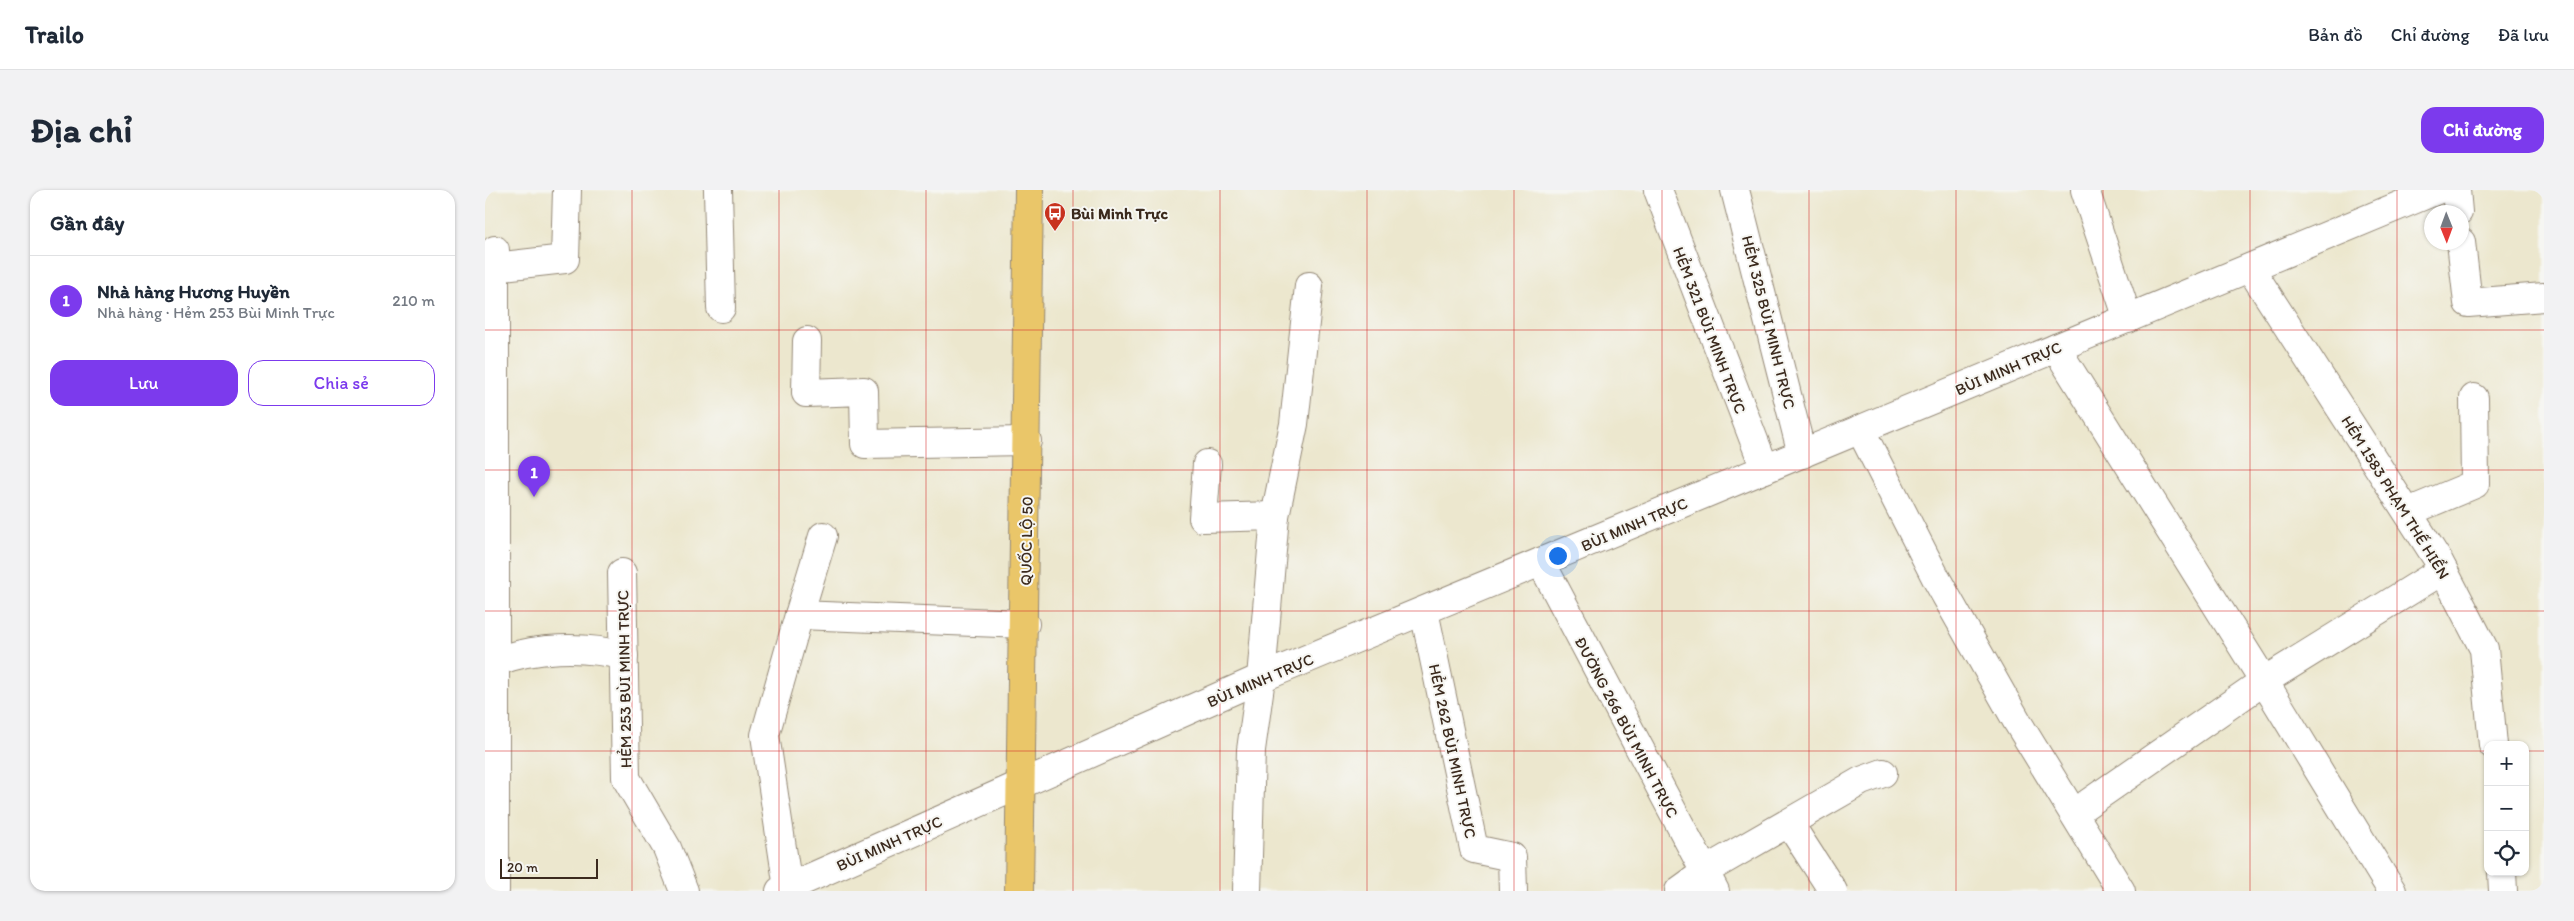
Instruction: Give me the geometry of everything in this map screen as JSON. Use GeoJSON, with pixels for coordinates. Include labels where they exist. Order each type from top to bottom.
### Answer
{"type":"FeatureCollection","features":[{"type":"Feature","properties":{"kind":"main road","name":"QUỐC LỘ 50"},"geometry":{"type":"LineString","coordinates":[[1019,891],[1019,785],[1025,624],[1029,190]]}},
{"type":"Feature","properties":{"kind":"street"},"geometry":{"type":"LineString","coordinates":[[495,891],[490,704],[495,662],[495,258],[565,259],[567,190]]}},
{"type":"Feature","properties":{"kind":"street"},"geometry":{"type":"LineString","coordinates":[[718,190],[721,308]]}},
{"type":"Feature","properties":{"kind":"street","name":"HẺM 321 BÙI MINH TRỰC"},"geometry":{"type":"LineString","coordinates":[[1658,190],[1765,469]]}},
{"type":"Feature","properties":{"kind":"street","name":"HẺM 325 BÙI MINH TRỰC"},"geometry":{"type":"LineString","coordinates":[[1735,190],[1802,454]]}},
{"type":"Feature","properties":{"kind":"street"},"geometry":{"type":"LineString","coordinates":[[2085,190],[2128,319]]}},
{"type":"Feature","properties":{"kind":"street","name":"BÙI MINH TRỰC"},"geometry":{"type":"LineString","coordinates":[[784,889],[1261,678],[2437,190]]}},
{"type":"Feature","properties":{"kind":"street"},"geometry":{"type":"LineString","coordinates":[[2456,190],[2457,205]]}},
{"type":"Feature","properties":{"kind":"street"},"geometry":{"type":"LineString","coordinates":[[2462,250],[2467,304],[2544,297]]}},
{"type":"Feature","properties":{"kind":"street","name":"HẺM 1583 PHẠM THẾ HIỂN"},"geometry":{"type":"LineString","coordinates":[[2250,268],[2408,512],[2443,570],[2484,649],[2493,741]]}},
{"type":"Feature","properties":{"kind":"street"},"geometry":{"type":"LineString","coordinates":[[1247,891],[1251,750],[1261,678],[1275,516],[1294,424],[1309,286]]}},
{"type":"Feature","properties":{"kind":"street"},"geometry":{"type":"LineString","coordinates":[[807,341],[806,393],[864,391],[865,444],[1027,441]]}},
{"type":"Feature","properties":{"kind":"street"},"geometry":{"type":"LineString","coordinates":[[2056,348],[2264,681],[2392,891]]}},
{"type":"Feature","properties":{"kind":"street"},"geometry":{"type":"LineString","coordinates":[[2408,512],[2475,484],[2474,398]]}},
{"type":"Feature","properties":{"kind":"street"},"geometry":{"type":"LineString","coordinates":[[1860,430],[1937,580],[2019,723],[2121,891]]}},
{"type":"Feature","properties":{"kind":"street"},"geometry":{"type":"LineString","coordinates":[[1207,464],[1203,518],[1275,516]]}},
{"type":"Feature","properties":{"kind":"street"},"geometry":{"type":"LineString","coordinates":[[784,889],[765,735],[823,536]]}},
{"type":"Feature","properties":{"kind":"street","name":"ĐƯỜNG 266 BÙI MINH TRỰC"},"geometry":{"type":"LineString","coordinates":[[1541,562],[1710,883]]}},
{"type":"Feature","properties":{"kind":"street"},"geometry":{"type":"LineString","coordinates":[[2074,813],[2264,681],[2443,570]]}},
{"type":"Feature","properties":{"kind":"street","name":"HẺM 253 BÙI MINH TRỰC"},"geometry":{"type":"LineString","coordinates":[[622,573],[627,778],[667,848],[684,891]]}},
{"type":"Feature","properties":{"kind":"street","name":"HẺM 262 BÙI MINH TRỰC"},"geometry":{"type":"LineString","coordinates":[[1424,611],[1474,849],[1512,857],[1513,891]]}},
{"type":"Feature","properties":{"kind":"street"},"geometry":{"type":"LineString","coordinates":[[799,614],[1025,624]]}},
{"type":"Feature","properties":{"kind":"street"},"geometry":{"type":"LineString","coordinates":[[495,662],[526,653],[568,649],[600,649],[624,656]]}},
{"type":"Feature","properties":{"kind":"street"},"geometry":{"type":"LineString","coordinates":[[1679,891],[1710,883],[1715,865],[1861,782],[1883,773]]}},
{"type":"Feature","properties":{"kind":"street"},"geometry":{"type":"LineString","coordinates":[[1789,823],[1833,891]]}},
{"type":"Feature","properties":{"kind":"street"},"geometry":{"type":"LineString","coordinates":[[2502,876],[2503,891]]}},
{"type":"Feature","properties":{"kind":"place","name":"Bùi Minh Trực"},"geometry":{"type":"Point","coordinates":[1055,232]}},
{"type":"Feature","properties":{"kind":"place","name":"Nhà hàng Hương Huyền"},"geometry":{"type":"Point","coordinates":[534,497]}}]}
